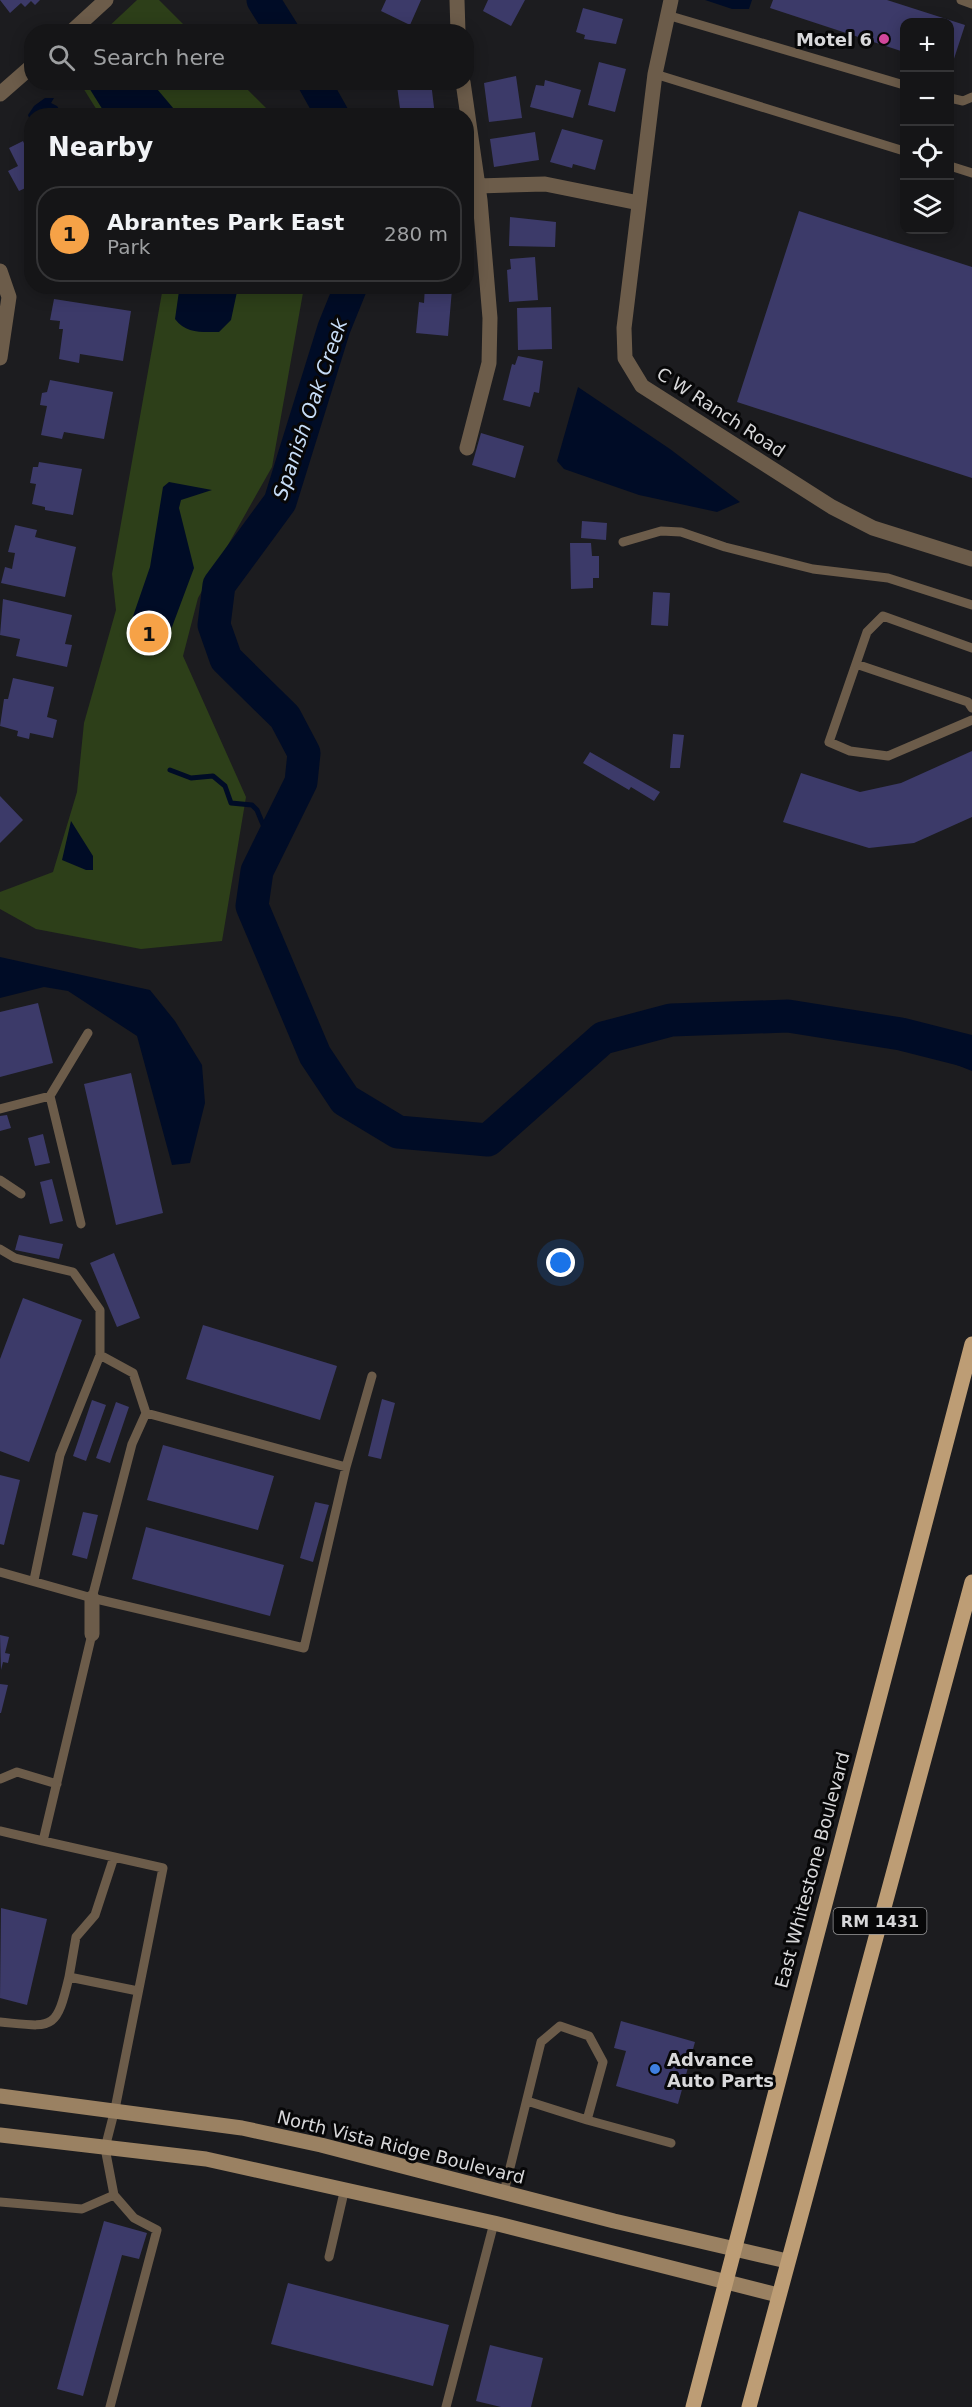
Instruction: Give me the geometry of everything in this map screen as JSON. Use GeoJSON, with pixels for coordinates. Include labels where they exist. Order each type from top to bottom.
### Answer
{"type":"FeatureCollection","features":[{"type":"Feature","properties":{"kind":"main road","name":"East Whitestone Boulevard"},"geometry":{"type":"LineString","coordinates":[[693,2407],[972,1344]]}},
{"type":"Feature","properties":{"kind":"main road","name":"RM 1431"},"geometry":{"type":"LineString","coordinates":[[749,2407],[972,1582]]}},
{"type":"Feature","properties":{"kind":"street"},"geometry":{"type":"LineString","coordinates":[[80,24],[106,0]]}},
{"type":"Feature","properties":{"kind":"street"},"geometry":{"type":"LineString","coordinates":[[457,0],[458,24]]}},
{"type":"Feature","properties":{"kind":"street","name":"C W Ranch Road"},"geometry":{"type":"LineString","coordinates":[[669,7],[655,74],[624,328],[625,358],[642,386],[832,507],[873,528],[972,559]]}},
{"type":"Feature","properties":{"kind":"street"},"geometry":{"type":"LineString","coordinates":[[0,94],[24,73]]}},
{"type":"Feature","properties":{"kind":"street"},"geometry":{"type":"LineString","coordinates":[[465,90],[468,108]]}},
{"type":"Feature","properties":{"kind":"street"},"geometry":{"type":"LineString","coordinates":[[467,448],[489,363],[490,318],[474,156]]}},
{"type":"Feature","properties":{"kind":"street"},"geometry":{"type":"LineString","coordinates":[[478,186],[546,184],[639,203]]}},
{"type":"Feature","properties":{"kind":"street"},"geometry":{"type":"LineString","coordinates":[[0,271],[9,297],[0,358]]}},
{"type":"Feature","properties":{"kind":"street"},"geometry":{"type":"LineString","coordinates":[[92,1598],[92,1634]]}},
{"type":"Feature","properties":{"kind":"street","name":"North Vista Ridge Boulevard"},"geometry":{"type":"LineString","coordinates":[[0,2096],[115,2109],[242,2128],[321,2145],[787,2261]]}},
{"type":"Feature","properties":{"kind":"street"},"geometry":{"type":"LineString","coordinates":[[0,2135],[206,2159],[345,2188],[494,2223],[778,2295]]}},
{"type":"Feature","properties":{"kind":"lane"},"geometry":{"type":"LineString","coordinates":[[962,0],[972,3]]}},
{"type":"Feature","properties":{"kind":"lane"},"geometry":{"type":"LineString","coordinates":[[669,7],[900,84]]}},
{"type":"Feature","properties":{"kind":"lane"},"geometry":{"type":"LineString","coordinates":[[655,74],[900,150]]}},
{"type":"Feature","properties":{"kind":"lane"},"geometry":{"type":"LineString","coordinates":[[954,99],[963,101],[972,97]]}},
{"type":"Feature","properties":{"kind":"lane"},"geometry":{"type":"LineString","coordinates":[[954,167],[972,173]]}},
{"type":"Feature","properties":{"kind":"lane"},"geometry":{"type":"LineString","coordinates":[[623,542],[661,531],[681,532],[725,547],[813,570],[888,578],[972,605]]}},
{"type":"Feature","properties":{"kind":"lane"},"geometry":{"type":"LineString","coordinates":[[972,648],[883,616],[867,632],[829,742],[850,751],[888,756],[972,720]]}},
{"type":"Feature","properties":{"kind":"lane"},"geometry":{"type":"LineString","coordinates":[[855,664],[968,702],[972,708]]}},
{"type":"Feature","properties":{"kind":"lane"},"geometry":{"type":"LineString","coordinates":[[0,1109],[50,1096],[88,1033]]}},
{"type":"Feature","properties":{"kind":"lane"},"geometry":{"type":"LineString","coordinates":[[50,1096],[81,1224]]}},
{"type":"Feature","properties":{"kind":"lane"},"geometry":{"type":"LineString","coordinates":[[0,1180],[21,1194]]}},
{"type":"Feature","properties":{"kind":"lane"},"geometry":{"type":"LineString","coordinates":[[0,1249],[15,1258],[73,1272],[100,1310],[100,1355],[60,1455],[34,1580]]}},
{"type":"Feature","properties":{"kind":"lane"},"geometry":{"type":"LineString","coordinates":[[92,1598],[132,1444],[146,1413],[133,1372],[100,1355]]}},
{"type":"Feature","properties":{"kind":"lane"},"geometry":{"type":"LineString","coordinates":[[0,1572],[92,1598],[304,1648],[346,1467],[372,1376]]}},
{"type":"Feature","properties":{"kind":"lane"},"geometry":{"type":"LineString","coordinates":[[146,1413],[346,1467]]}},
{"type":"Feature","properties":{"kind":"lane"},"geometry":{"type":"LineString","coordinates":[[43,1841],[92,1634]]}},
{"type":"Feature","properties":{"kind":"lane"},"geometry":{"type":"LineString","coordinates":[[0,1779],[17,1772],[57,1784]]}},
{"type":"Feature","properties":{"kind":"lane"},"geometry":{"type":"LineString","coordinates":[[0,1831],[163,1868],[115,2109],[105,2148],[114,2195],[134,2217],[157,2230],[110,2407]]}},
{"type":"Feature","properties":{"kind":"lane"},"geometry":{"type":"LineString","coordinates":[[0,2022],[44,2026],[56,2018],[69,1977],[76,1937],[95,1916],[114,1857]]}},
{"type":"Feature","properties":{"kind":"lane"},"geometry":{"type":"LineString","coordinates":[[69,1977],[138,1990]]}},
{"type":"Feature","properties":{"kind":"lane"},"geometry":{"type":"LineString","coordinates":[[504,2192],[542,2042],[560,2026],[589,2036],[603,2062],[587,2120]]}},
{"type":"Feature","properties":{"kind":"lane"},"geometry":{"type":"LineString","coordinates":[[527,2101],[671,2143]]}},
{"type":"Feature","properties":{"kind":"lane"},"geometry":{"type":"LineString","coordinates":[[329,2257],[345,2188]]}},
{"type":"Feature","properties":{"kind":"lane"},"geometry":{"type":"LineString","coordinates":[[0,2202],[82,2209],[114,2195]]}},
{"type":"Feature","properties":{"kind":"lane"},"geometry":{"type":"LineString","coordinates":[[446,2407],[494,2223]]}},
{"type":"Feature","properties":{"kind":"green space"},"geometry":{"type":"Polygon","coordinates":[[[137,0],[159,0],[183,24],[111,24],[137,0]]]}},
{"type":"Feature","properties":{"kind":"green space"},"geometry":{"type":"Polygon","coordinates":[[[84,90],[248,90],[266,108],[96,108],[84,90]]]}},
{"type":"Feature","properties":{"kind":"green space"},"geometry":{"type":"Polygon","coordinates":[[[162,294],[303,294],[272,467],[198,598],[183,656],[246,797],[222,941],[141,949],[36,929],[0,909],[0,892],[53,872],[77,792],[84,723],[116,610],[112,574],[162,294]]]}},
{"type":"Feature","properties":{"kind":"water"},"geometry":{"type":"Polygon","coordinates":[[[705,0],[752,0],[749,9],[732,9],[705,0]]]}},
{"type":"Feature","properties":{"kind":"water"},"geometry":{"type":"Polygon","coordinates":[[[90,90],[158,90],[173,108],[102,108],[90,90]]]}},
{"type":"Feature","properties":{"kind":"water"},"geometry":{"type":"Polygon","coordinates":[[[45,98],[54,98],[51,103],[58,108],[33,108],[45,98]]]}},
{"type":"Feature","properties":{"kind":"water"},"geometry":{"type":"Polygon","coordinates":[[[179,294],[237,294],[231,320],[219,332],[189,330],[175,319],[179,294]]]}},
{"type":"Feature","properties":{"kind":"water"},"geometry":{"type":"Polygon","coordinates":[[[578,387],[670,449],[740,502],[717,512],[639,495],[564,469],[557,461],[578,387]]]}},
{"type":"Feature","properties":{"kind":"water"},"geometry":{"type":"Polygon","coordinates":[[[169,482],[212,490],[181,500],[179,508],[194,568],[172,627],[165,637],[146,641],[132,638],[131,622],[150,567],[163,487],[169,482]]]}},
{"type":"Feature","properties":{"kind":"water"},"geometry":{"type":"Polygon","coordinates":[[[71,821],[93,856],[93,870],[86,870],[62,860],[71,821]]]}},
{"type":"Feature","properties":{"kind":"water"},"geometry":{"type":"Polygon","coordinates":[[[0,957],[150,990],[175,1021],[202,1065],[205,1103],[190,1163],[172,1165],[137,1036],[68,991],[44,987],[0,998],[0,957]]]}},
{"type":"Feature","properties":{"kind":"water"},"geometry":{"type":"Polygon","coordinates":[[[882,1023],[972,1038],[972,1071],[858,1026],[882,1023]]]}},
{"type":"Feature","properties":{"kind":"building"},"geometry":{"type":"Polygon","coordinates":[[[0,0],[40,0],[35,5],[31,1],[25,7],[21,3],[10,13],[0,0]]]}},
{"type":"Feature","properties":{"kind":"building"},"geometry":{"type":"Polygon","coordinates":[[[386,0],[421,0],[410,24],[381,11],[386,0]]]}},
{"type":"Feature","properties":{"kind":"building"},"geometry":{"type":"Polygon","coordinates":[[[488,0],[525,0],[511,26],[483,11],[488,0]]]}},
{"type":"Feature","properties":{"kind":"building","name":"Motel 6"},"geometry":{"type":"Polygon","coordinates":[[[773,0],[887,0],[943,18],[900,18],[900,51],[770,8],[773,0]]]}},
{"type":"Feature","properties":{"kind":"building"},"geometry":{"type":"Polygon","coordinates":[[[583,8],[623,19],[616,44],[584,39],[585,35],[576,32],[583,8]]]}},
{"type":"Feature","properties":{"kind":"building","name":"Motel 6"},"geometry":{"type":"Polygon","coordinates":[[[954,21],[965,25],[954,59],[954,21]]]}},
{"type":"Feature","properties":{"kind":"building"},"geometry":{"type":"Polygon","coordinates":[[[599,62],[626,69],[615,112],[588,105],[599,62]]]}},
{"type":"Feature","properties":{"kind":"building"},"geometry":{"type":"Polygon","coordinates":[[[516,76],[522,118],[489,122],[484,83],[516,76]]]}},
{"type":"Feature","properties":{"kind":"building"},"geometry":{"type":"Polygon","coordinates":[[[545,80],[581,90],[573,118],[530,107],[536,85],[544,86],[545,80]]]}},
{"type":"Feature","properties":{"kind":"building"},"geometry":{"type":"Polygon","coordinates":[[[398,90],[432,90],[434,108],[400,108],[398,90]]]}},
{"type":"Feature","properties":{"kind":"building"},"geometry":{"type":"Polygon","coordinates":[[[562,129],[603,140],[595,170],[573,164],[572,168],[550,162],[562,129]]]}},
{"type":"Feature","properties":{"kind":"building"},"geometry":{"type":"Polygon","coordinates":[[[535,132],[539,160],[494,167],[490,139],[535,132]]]}},
{"type":"Feature","properties":{"kind":"building"},"geometry":{"type":"Polygon","coordinates":[[[23,141],[24,143],[24,189],[19,191],[8,171],[18,166],[9,148],[23,141]]]}},
{"type":"Feature","properties":{"kind":"building"},"geometry":{"type":"Polygon","coordinates":[[[799,211],[972,267],[972,478],[737,402],[799,211]]]}},
{"type":"Feature","properties":{"kind":"building"},"geometry":{"type":"Polygon","coordinates":[[[510,217],[556,222],[555,247],[509,246],[510,217]]]}},
{"type":"Feature","properties":{"kind":"building"},"geometry":{"type":"Polygon","coordinates":[[[535,257],[538,300],[509,302],[507,270],[511,269],[510,259],[535,257]]]}},
{"type":"Feature","properties":{"kind":"building"},"geometry":{"type":"Polygon","coordinates":[[[425,294],[452,294],[448,336],[416,333],[419,302],[424,303],[425,294]]]}},
{"type":"Feature","properties":{"kind":"building"},"geometry":{"type":"Polygon","coordinates":[[[54,299],[131,311],[123,361],[80,354],[79,363],[59,359],[63,329],[59,329],[60,321],[50,320],[54,299]]]}},
{"type":"Feature","properties":{"kind":"building"},"geometry":{"type":"Polygon","coordinates":[[[551,307],[552,349],[518,350],[517,308],[551,307]]]}},
{"type":"Feature","properties":{"kind":"building"},"geometry":{"type":"Polygon","coordinates":[[[518,356],[543,361],[539,393],[534,392],[530,407],[503,400],[512,364],[515,365],[518,356]]]}},
{"type":"Feature","properties":{"kind":"building"},"geometry":{"type":"Polygon","coordinates":[[[50,380],[113,392],[104,439],[64,432],[62,439],[41,435],[47,406],[40,405],[42,393],[47,392],[50,380]]]}},
{"type":"Feature","properties":{"kind":"building"},"geometry":{"type":"Polygon","coordinates":[[[481,433],[524,446],[515,478],[472,465],[481,433]]]}},
{"type":"Feature","properties":{"kind":"building"},"geometry":{"type":"Polygon","coordinates":[[[39,462],[82,469],[73,515],[45,510],[45,507],[32,504],[36,484],[30,483],[33,467],[38,467],[39,462]]]}},
{"type":"Feature","properties":{"kind":"building"},"geometry":{"type":"Polygon","coordinates":[[[582,521],[607,523],[606,540],[581,538],[582,521]]]}},
{"type":"Feature","properties":{"kind":"building"},"geometry":{"type":"Polygon","coordinates":[[[15,525],[37,530],[35,537],[76,547],[65,597],[1,583],[5,567],[12,569],[15,553],[8,552],[15,525]]]}},
{"type":"Feature","properties":{"kind":"building"},"geometry":{"type":"Polygon","coordinates":[[[570,543],[591,543],[592,556],[599,556],[599,578],[593,578],[593,588],[571,589],[570,543]]]}},
{"type":"Feature","properties":{"kind":"building"},"geometry":{"type":"Polygon","coordinates":[[[653,592],[670,593],[668,626],[651,625],[653,592]]]}},
{"type":"Feature","properties":{"kind":"building"},"geometry":{"type":"Polygon","coordinates":[[[3,599],[72,615],[65,644],[72,645],[67,667],[16,656],[20,639],[0,635],[3,599]]]}},
{"type":"Feature","properties":{"kind":"building"},"geometry":{"type":"Polygon","coordinates":[[[13,678],[54,687],[47,717],[57,720],[53,738],[30,733],[29,739],[17,736],[18,731],[0,726],[4,699],[8,699],[13,678]]]}},
{"type":"Feature","properties":{"kind":"building"},"geometry":{"type":"Polygon","coordinates":[[[673,734],[684,735],[680,768],[670,768],[673,734]]]}},
{"type":"Feature","properties":{"kind":"building"},"geometry":{"type":"Polygon","coordinates":[[[972,751],[972,817],[914,843],[869,848],[783,822],[801,773],[860,792],[901,783],[972,751]]]}},
{"type":"Feature","properties":{"kind":"building"},"geometry":{"type":"Polygon","coordinates":[[[590,752],[660,792],[654,801],[631,787],[629,790],[583,763],[590,752]]]}},
{"type":"Feature","properties":{"kind":"building"},"geometry":{"type":"Polygon","coordinates":[[[0,796],[23,820],[0,843],[0,796]]]}},
{"type":"Feature","properties":{"kind":"building"},"geometry":{"type":"Polygon","coordinates":[[[38,1003],[53,1063],[0,1077],[0,1012],[38,1003]]]}},
{"type":"Feature","properties":{"kind":"building"},"geometry":{"type":"Polygon","coordinates":[[[131,1073],[163,1213],[116,1225],[84,1084],[131,1073]]]}},
{"type":"Feature","properties":{"kind":"building"},"geometry":{"type":"Polygon","coordinates":[[[7,1115],[11,1128],[0,1131],[0,1116],[7,1115]]]}},
{"type":"Feature","properties":{"kind":"building"},"geometry":{"type":"Polygon","coordinates":[[[43,1134],[50,1163],[35,1166],[28,1138],[43,1134]]]}},
{"type":"Feature","properties":{"kind":"building"},"geometry":{"type":"Polygon","coordinates":[[[52,1179],[63,1221],[50,1224],[40,1182],[52,1179]]]}},
{"type":"Feature","properties":{"kind":"building"},"geometry":{"type":"Polygon","coordinates":[[[19,1235],[63,1244],[59,1259],[15,1250],[19,1235]]]}},
{"type":"Feature","properties":{"kind":"building"},"geometry":{"type":"Polygon","coordinates":[[[114,1253],[140,1318],[117,1327],[90,1263],[114,1253]]]}},
{"type":"Feature","properties":{"kind":"building"},"geometry":{"type":"Polygon","coordinates":[[[23,1298],[82,1320],[29,1462],[0,1451],[0,1359],[23,1298]]]}},
{"type":"Feature","properties":{"kind":"building"},"geometry":{"type":"Polygon","coordinates":[[[203,1325],[337,1366],[320,1420],[186,1379],[203,1325]]]}},
{"type":"Feature","properties":{"kind":"building"},"geometry":{"type":"Polygon","coordinates":[[[382,1399],[395,1403],[381,1459],[368,1456],[382,1399]]]}},
{"type":"Feature","properties":{"kind":"building"},"geometry":{"type":"Polygon","coordinates":[[[92,1400],[106,1405],[86,1461],[73,1456],[92,1400]]]}},
{"type":"Feature","properties":{"kind":"building"},"geometry":{"type":"Polygon","coordinates":[[[116,1402],[129,1407],[110,1463],[96,1458],[116,1402]]]}},
{"type":"Feature","properties":{"kind":"building"},"geometry":{"type":"Polygon","coordinates":[[[163,1445],[274,1476],[258,1530],[147,1500],[163,1445]]]}},
{"type":"Feature","properties":{"kind":"building"},"geometry":{"type":"Polygon","coordinates":[[[0,1475],[20,1480],[4,1545],[0,1544],[0,1475]]]}},
{"type":"Feature","properties":{"kind":"building"},"geometry":{"type":"Polygon","coordinates":[[[315,1502],[329,1505],[313,1562],[300,1558],[315,1502]]]}},
{"type":"Feature","properties":{"kind":"building"},"geometry":{"type":"Polygon","coordinates":[[[83,1512],[98,1515],[87,1559],[72,1555],[83,1512]]]}},
{"type":"Feature","properties":{"kind":"building"},"geometry":{"type":"Polygon","coordinates":[[[146,1527],[284,1565],[270,1616],[132,1579],[146,1527]]]}},
{"type":"Feature","properties":{"kind":"building"},"geometry":{"type":"Polygon","coordinates":[[[0,1635],[9,1637],[5,1653],[10,1654],[8,1663],[3,1662],[1,1670],[0,1635]]]}},
{"type":"Feature","properties":{"kind":"building"},"geometry":{"type":"Polygon","coordinates":[[[0,1684],[8,1685],[1,1713],[0,1713],[0,1684]]]}},
{"type":"Feature","properties":{"kind":"building"},"geometry":{"type":"Polygon","coordinates":[[[1,1908],[47,1919],[27,2005],[0,1998],[1,1908]]]}},
{"type":"Feature","properties":{"kind":"building","name":"Advance Auto Parts"},"geometry":{"type":"Polygon","coordinates":[[[621,2021],[695,2042],[678,2104],[616,2086],[626,2051],[614,2048],[621,2021]]]}},
{"type":"Feature","properties":{"kind":"building"},"geometry":{"type":"Polygon","coordinates":[[[104,2221],[147,2233],[139,2259],[122,2255],[83,2396],[57,2389],[104,2221]]]}},
{"type":"Feature","properties":{"kind":"building"},"geometry":{"type":"Polygon","coordinates":[[[288,2283],[449,2325],[433,2386],[271,2344],[288,2283]]]}},
{"type":"Feature","properties":{"kind":"building"},"geometry":{"type":"Polygon","coordinates":[[[490,2345],[543,2358],[531,2407],[501,2407],[476,2401],[490,2345]]]}},
{"type":"Feature","properties":{"kind":"waterway","name":"Spanish Oak Creek"},"geometry":{"type":"LineString","coordinates":[[263,0],[278,24]]}},
{"type":"Feature","properties":{"kind":"waterway","name":"Spanish Oak Creek"},"geometry":{"type":"LineString","coordinates":[[318,90],[329,108]]}},
{"type":"Feature","properties":{"kind":"waterway","name":"Spanish Oak Creek"},"geometry":{"type":"LineString","coordinates":[[348,294],[334,328],[280,502],[219,585],[214,625],[226,659],[285,717],[304,753],[301,782],[257,871],[252,906],[315,1055],[345,1100],[398,1132],[488,1140],[603,1038],[671,1020],[788,1016],[901,1034],[972,1052]]}},
{"type":"Feature","properties":{"kind":"waterway"},"geometry":{"type":"LineString","coordinates":[[170,770],[191,778],[213,776],[225,786],[231,803],[252,805],[257,810],[271,844]]}},
{"type":"Feature","properties":{"kind":"place","name":"Motel 6"},"geometry":{"type":"Point","coordinates":[884,39]}},
{"type":"Feature","properties":{"kind":"place","name":"Abrantes Park East"},"geometry":{"type":"Point","coordinates":[149,633]}},
{"type":"Feature","properties":{"kind":"place","name":"Advance Auto Parts"},"geometry":{"type":"Point","coordinates":[655,2069]}}]}
